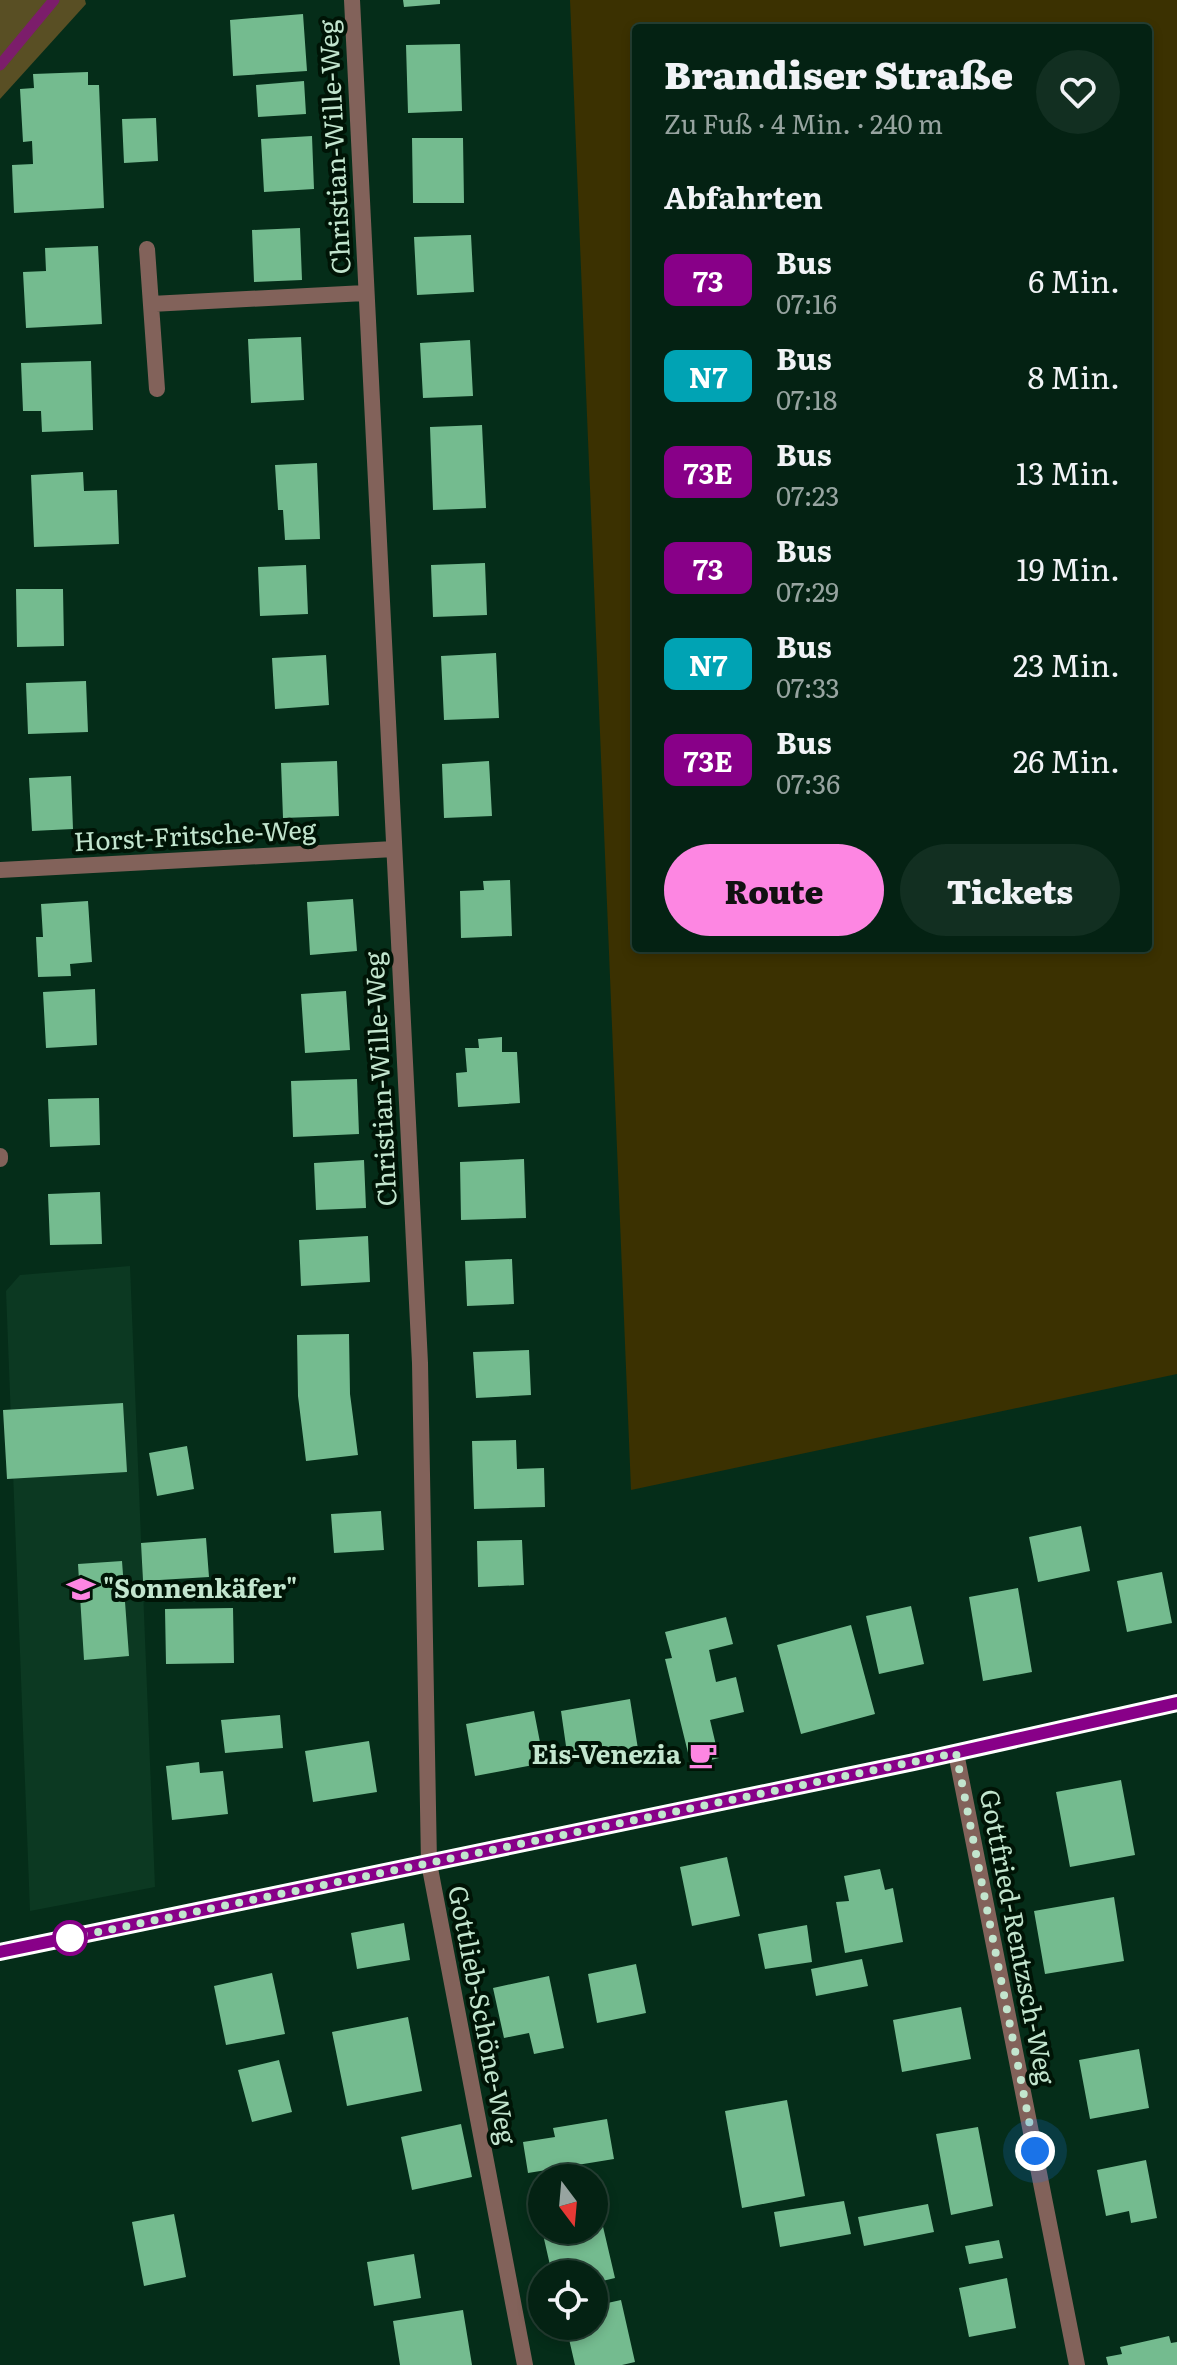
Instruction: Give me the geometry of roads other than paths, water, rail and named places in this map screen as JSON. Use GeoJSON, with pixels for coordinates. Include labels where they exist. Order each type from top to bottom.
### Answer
{"type":"FeatureCollection","features":[{"type":"Feature","properties":{"kind":"street","name":"Christian-Wille-Weg"},"geometry":{"type":"LineString","coordinates":[[352,0],[420,1363],[429,1863]]}},
{"type":"Feature","properties":{"kind":"street"},"geometry":{"type":"LineString","coordinates":[[147,249],[157,389]]}},
{"type":"Feature","properties":{"kind":"street","name":"Christian-Wille-Weg"},"geometry":{"type":"LineString","coordinates":[[151,304],[365,293]]}},
{"type":"Feature","properties":{"kind":"street","name":"Horst-Fritsche-Weg"},"geometry":{"type":"LineString","coordinates":[[0,870],[394,849]]}},
{"type":"Feature","properties":{"kind":"street"},"geometry":{"type":"LineString","coordinates":[[0,1952],[956,1753],[1177,1703]]}},
{"type":"Feature","properties":{"kind":"street","name":"Gottfried-Rentzsch-Weg"},"geometry":{"type":"LineString","coordinates":[[956,1753],[1077,2365]]}},
{"type":"Feature","properties":{"kind":"street","name":"Gottlieb-Schöne-Weg"},"geometry":{"type":"LineString","coordinates":[[429,1863],[525,2365]]}},
{"type":"Feature","properties":{"kind":"waterway"},"geometry":{"type":"LineString","coordinates":[[0,65],[54,0]]}},
{"type":"Feature","properties":{"kind":"place","name":"\"Sonnenkäfer\""},"geometry":{"type":"Point","coordinates":[81,1589]}},
{"type":"Feature","properties":{"kind":"place","name":"Eis-Venezia"},"geometry":{"type":"Point","coordinates":[703,1755]}}]}
